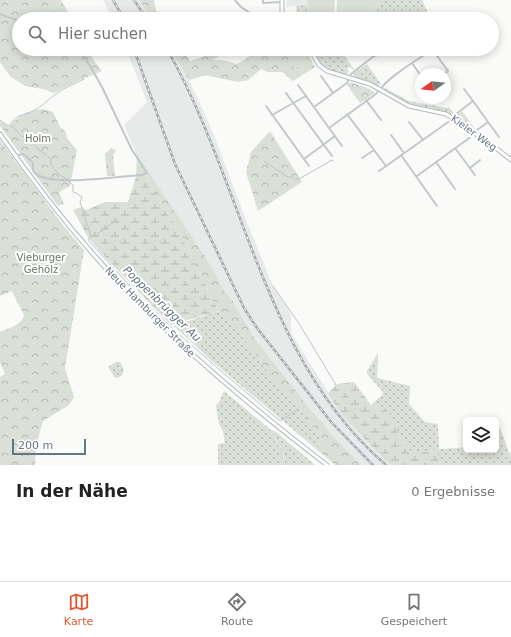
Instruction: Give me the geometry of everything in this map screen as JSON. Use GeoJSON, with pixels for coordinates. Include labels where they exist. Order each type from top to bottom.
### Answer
{"type":"FeatureCollection","features":[{"type":"Feature","properties":{"kind":"main road"},"geometry":{"type":"LineString","coordinates":[[282,1],[282,12]]}},
{"type":"Feature","properties":{"kind":"main road","name":"Kieler Weg"},"geometry":{"type":"LineString","coordinates":[[314,56],[321,68],[327,71],[379,89],[409,106],[434,110],[446,114],[511,160]]}},
{"type":"Feature","properties":{"kind":"main road","name":"Neue Hamburger Straße"},"geometry":{"type":"LineString","coordinates":[[0,134],[69,226],[143,308],[178,342],[223,381],[327,465]]}},
{"type":"Feature","properties":{"kind":"street"},"geometry":{"type":"LineString","coordinates":[[235,0],[241,7],[248,12]]}},
{"type":"Feature","properties":{"kind":"street"},"geometry":{"type":"LineString","coordinates":[[263,2],[282,1]]}},
{"type":"Feature","properties":{"kind":"street"},"geometry":{"type":"LineString","coordinates":[[0,14],[12,18]]}},
{"type":"Feature","properties":{"kind":"street"},"geometry":{"type":"LineString","coordinates":[[16,156],[22,154],[25,155],[33,163],[34,172],[55,180],[68,181],[142,175],[147,173],[132,150],[90,64],[83,56]]}},
{"type":"Feature","properties":{"kind":"street"},"geometry":{"type":"LineString","coordinates":[[314,107],[347,83],[351,74],[374,56]]}},
{"type":"Feature","properties":{"kind":"street"},"geometry":{"type":"LineString","coordinates":[[329,128],[376,94],[379,89],[391,78],[423,56]]}},
{"type":"Feature","properties":{"kind":"street"},"geometry":{"type":"LineString","coordinates":[[437,56],[446,68]]}},
{"type":"Feature","properties":{"kind":"street"},"geometry":{"type":"LineString","coordinates":[[412,64],[415,68]]}},
{"type":"Feature","properties":{"kind":"street"},"geometry":{"type":"LineString","coordinates":[[321,76],[333,93]]}},
{"type":"Feature","properties":{"kind":"street"},"geometry":{"type":"LineString","coordinates":[[298,85],[342,146]]}},
{"type":"Feature","properties":{"kind":"street"},"geometry":{"type":"LineString","coordinates":[[464,89],[499,137]]}},
{"type":"Feature","properties":{"kind":"street"},"geometry":{"type":"LineString","coordinates":[[286,92],[332,156]]}},
{"type":"Feature","properties":{"kind":"street"},"geometry":{"type":"LineString","coordinates":[[272,115],[306,96]]}},
{"type":"Feature","properties":{"kind":"street"},"geometry":{"type":"LineString","coordinates":[[366,100],[381,120]]}},
{"type":"Feature","properties":{"kind":"street"},"geometry":{"type":"LineString","coordinates":[[379,171],[423,140],[473,101]]}},
{"type":"Feature","properties":{"kind":"street"},"geometry":{"type":"LineString","coordinates":[[266,106],[309,166]]}},
{"type":"Feature","properties":{"kind":"street"},"geometry":{"type":"LineString","coordinates":[[348,114],[386,166]]}},
{"type":"Feature","properties":{"kind":"street"},"geometry":{"type":"LineString","coordinates":[[409,122],[423,140]]}},
{"type":"Feature","properties":{"kind":"street"},"geometry":{"type":"LineString","coordinates":[[417,176],[488,122]]}},
{"type":"Feature","properties":{"kind":"street"},"geometry":{"type":"LineString","coordinates":[[391,135],[404,153]]}},
{"type":"Feature","properties":{"kind":"street"},"geometry":{"type":"LineString","coordinates":[[304,159],[335,136]]}},
{"type":"Feature","properties":{"kind":"street"},"geometry":{"type":"LineString","coordinates":[[455,148],[475,175]]}},
{"type":"Feature","properties":{"kind":"street"},"geometry":{"type":"LineString","coordinates":[[362,158],[374,150]]}},
{"type":"Feature","properties":{"kind":"street"},"geometry":{"type":"LineString","coordinates":[[401,155],[437,206]]}},
{"type":"Feature","properties":{"kind":"street"},"geometry":{"type":"LineString","coordinates":[[470,168],[480,160]]}},
{"type":"Feature","properties":{"kind":"street"},"geometry":{"type":"LineString","coordinates":[[436,162],[455,189]]}},
{"type":"Feature","properties":{"kind":"shaded area"},"geometry":{"type":"Polygon","coordinates":[[[103,0],[139,0],[147,12],[109,12],[103,0]]]}},
{"type":"Feature","properties":{"kind":"shaded area"},"geometry":{"type":"Polygon","coordinates":[[[287,0],[307,0],[307,5],[286,7],[287,0]]]}},
{"type":"Feature","properties":{"kind":"shaded area"},"geometry":{"type":"Polygon","coordinates":[[[129,56],[174,56],[189,80],[210,125],[273,286],[291,314],[291,333],[343,416],[390,465],[362,465],[337,440],[311,410],[255,339],[232,300],[225,292],[210,264],[137,156],[124,125],[147,102],[129,56]]]}},
{"type":"Feature","properties":{"kind":"green space"},"geometry":{"type":"Polygon","coordinates":[[[0,0],[61,0],[68,12],[12,12],[12,56],[92,56],[102,71],[54,93],[43,89],[25,86],[10,76],[0,62],[0,0]]]}},
{"type":"Feature","properties":{"kind":"green space"},"geometry":{"type":"Polygon","coordinates":[[[139,0],[154,0],[156,12],[147,12],[139,0]]]}},
{"type":"Feature","properties":{"kind":"green space"},"geometry":{"type":"Polygon","coordinates":[[[307,0],[335,0],[334,12],[308,12],[307,0]]]}},
{"type":"Feature","properties":{"kind":"green space"},"geometry":{"type":"Polygon","coordinates":[[[337,0],[387,0],[369,12],[336,12],[337,0]]]}},
{"type":"Feature","properties":{"kind":"green space"},"geometry":{"type":"Polygon","coordinates":[[[387,0],[422,0],[428,12],[369,12],[387,0]]]}},
{"type":"Feature","properties":{"kind":"green space"},"geometry":{"type":"Polygon","coordinates":[[[307,5],[308,12],[297,12],[296,6],[307,5]]]}},
{"type":"Feature","properties":{"kind":"green space"},"geometry":{"type":"Polygon","coordinates":[[[174,56],[187,56],[190,61],[205,56],[219,56],[212,60],[223,60],[237,64],[250,56],[310,56],[315,67],[293,81],[282,72],[267,72],[261,69],[248,80],[238,82],[205,75],[189,80],[174,56]]]}},
{"type":"Feature","properties":{"kind":"green space"},"geometry":{"type":"Polygon","coordinates":[[[298,56],[307,57],[296,69],[291,64],[298,56]]]}},
{"type":"Feature","properties":{"kind":"green space"},"geometry":{"type":"Polygon","coordinates":[[[315,56],[345,56],[354,69],[353,70],[350,67],[347,69],[349,72],[346,74],[338,74],[322,67],[315,56]]]}},
{"type":"Feature","properties":{"kind":"green space"},"geometry":{"type":"Polygon","coordinates":[[[367,64],[381,84],[377,86],[354,77],[354,73],[367,64]]]}},
{"type":"Feature","properties":{"kind":"green space"},"geometry":{"type":"Polygon","coordinates":[[[350,82],[367,88],[375,93],[360,103],[347,85],[350,82]]]}},
{"type":"Feature","properties":{"kind":"green space"},"geometry":{"type":"Polygon","coordinates":[[[383,87],[409,101],[415,102],[415,104],[449,107],[454,113],[451,114],[433,108],[408,104],[384,90],[383,87]]]}},
{"type":"Feature","properties":{"kind":"green space","name":"Holm"},"geometry":{"type":"Polygon","coordinates":[[[43,109],[53,112],[60,127],[66,132],[67,138],[77,150],[70,186],[59,192],[64,204],[58,206],[0,126],[0,121],[9,127],[24,114],[43,109]]]}},
{"type":"Feature","properties":{"kind":"green space"},"geometry":{"type":"Polygon","coordinates":[[[462,111],[475,129],[458,119],[457,115],[462,111]]]}},
{"type":"Feature","properties":{"kind":"green space"},"geometry":{"type":"Polygon","coordinates":[[[270,131],[302,182],[258,211],[246,172],[251,152],[270,131]]]}},
{"type":"Feature","properties":{"kind":"green space","name":"Vieburger Gehölz"},"geometry":{"type":"Polygon","coordinates":[[[0,140],[62,224],[84,250],[65,368],[74,397],[69,405],[43,421],[36,446],[35,465],[0,464],[0,377],[5,374],[0,362],[0,332],[18,324],[24,315],[12,291],[0,296],[0,140]]]}},
{"type":"Feature","properties":{"kind":"green space"},"geometry":{"type":"Polygon","coordinates":[[[111,148],[116,150],[113,156],[115,176],[107,176],[105,154],[111,148]]]}},
{"type":"Feature","properties":{"kind":"green space"},"geometry":{"type":"Polygon","coordinates":[[[137,155],[210,264],[225,292],[232,300],[255,339],[311,410],[337,440],[362,465],[335,465],[315,448],[322,441],[305,416],[282,391],[242,336],[218,311],[182,237],[146,175],[136,177],[137,155]]]}},
{"type":"Feature","properties":{"kind":"green space"},"geometry":{"type":"Polygon","coordinates":[[[146,175],[182,237],[218,311],[171,325],[89,239],[73,210],[82,207],[86,210],[105,202],[128,202],[136,177],[146,175]]]}},
{"type":"Feature","properties":{"kind":"green space"},"geometry":{"type":"Polygon","coordinates":[[[218,311],[242,336],[282,391],[305,416],[322,441],[315,448],[213,362],[174,326],[218,311]]]}},
{"type":"Feature","properties":{"kind":"green space"},"geometry":{"type":"Polygon","coordinates":[[[378,353],[377,378],[410,386],[409,404],[425,422],[437,424],[438,426],[439,449],[412,454],[399,436],[387,409],[371,405],[383,394],[367,374],[367,371],[378,353]]]}},
{"type":"Feature","properties":{"kind":"green space"},"geometry":{"type":"Polygon","coordinates":[[[116,362],[120,362],[123,367],[123,373],[118,378],[115,378],[108,367],[116,362]]]}},
{"type":"Feature","properties":{"kind":"green space"},"geometry":{"type":"Polygon","coordinates":[[[354,382],[371,405],[387,409],[399,436],[412,454],[439,449],[437,456],[440,465],[391,465],[386,461],[343,416],[328,393],[337,384],[354,382]]]}},
{"type":"Feature","properties":{"kind":"green space"},"geometry":{"type":"Polygon","coordinates":[[[224,391],[272,431],[273,439],[281,451],[284,465],[218,465],[218,444],[225,443],[223,431],[219,424],[216,405],[218,404],[224,391]]]}},
{"type":"Feature","properties":{"kind":"green space"},"geometry":{"type":"Polygon","coordinates":[[[500,428],[511,457],[511,465],[440,465],[437,456],[439,449],[463,447],[463,453],[499,453],[500,428]]]}},
{"type":"Feature","properties":{"kind":"green space"},"geometry":{"type":"Polygon","coordinates":[[[275,431],[315,465],[285,465],[282,449],[274,437],[275,431]]]}},
{"type":"Feature","properties":{"kind":"waterway"},"geometry":{"type":"LineString","coordinates":[[10,125],[18,116],[29,113],[44,104],[60,91],[84,79]]}},
{"type":"Feature","properties":{"kind":"waterway","name":"Poppenbrügger Au"},"geometry":{"type":"LineString","coordinates":[[0,120],[13,127],[21,136],[27,137],[36,147],[49,157],[55,170],[67,179]]}},
{"type":"Feature","properties":{"kind":"waterway"},"geometry":{"type":"LineString","coordinates":[[294,179],[299,179],[332,160],[333,161]]}},
{"type":"Feature","properties":{"kind":"waterway"},"geometry":{"type":"LineString","coordinates":[[264,161],[286,176],[292,178]]}},
{"type":"Feature","properties":{"kind":"waterway","name":"Poppenbrügger Au"},"geometry":{"type":"LineString","coordinates":[[69,182],[73,185],[73,192],[82,197],[80,202],[91,236],[88,240],[143,300],[171,327],[280,421],[298,409]]}},
{"type":"Feature","properties":{"kind":"waterway"},"geometry":{"type":"LineString","coordinates":[[97,234],[118,219]]}},
{"type":"Feature","properties":{"kind":"waterway","name":"Poppenbrügger Au"},"geometry":{"type":"LineString","coordinates":[[129,285],[134,280]]}},
{"type":"Feature","properties":{"kind":"waterway"},"geometry":{"type":"LineString","coordinates":[[273,286],[300,325],[336,385]]}},
{"type":"Feature","properties":{"kind":"waterway","name":"Poppenbrügger Au"},"geometry":{"type":"LineString","coordinates":[[273,431],[273,437],[281,449],[285,465]]}},
{"type":"Feature","properties":{"kind":"railway"},"geometry":{"type":"LineString","coordinates":[[113,0],[120,12]]}},
{"type":"Feature","properties":{"kind":"railway"},"geometry":{"type":"LineString","coordinates":[[134,0],[142,12]]}},
{"type":"Feature","properties":{"kind":"railway"},"geometry":{"type":"LineString","coordinates":[[136,56],[175,164],[244,308],[257,328],[332,423],[373,465]]}},
{"type":"Feature","properties":{"kind":"railway"},"geometry":{"type":"LineString","coordinates":[[170,56],[193,101],[259,268],[283,323],[311,375],[344,423],[386,465]]}}]}
